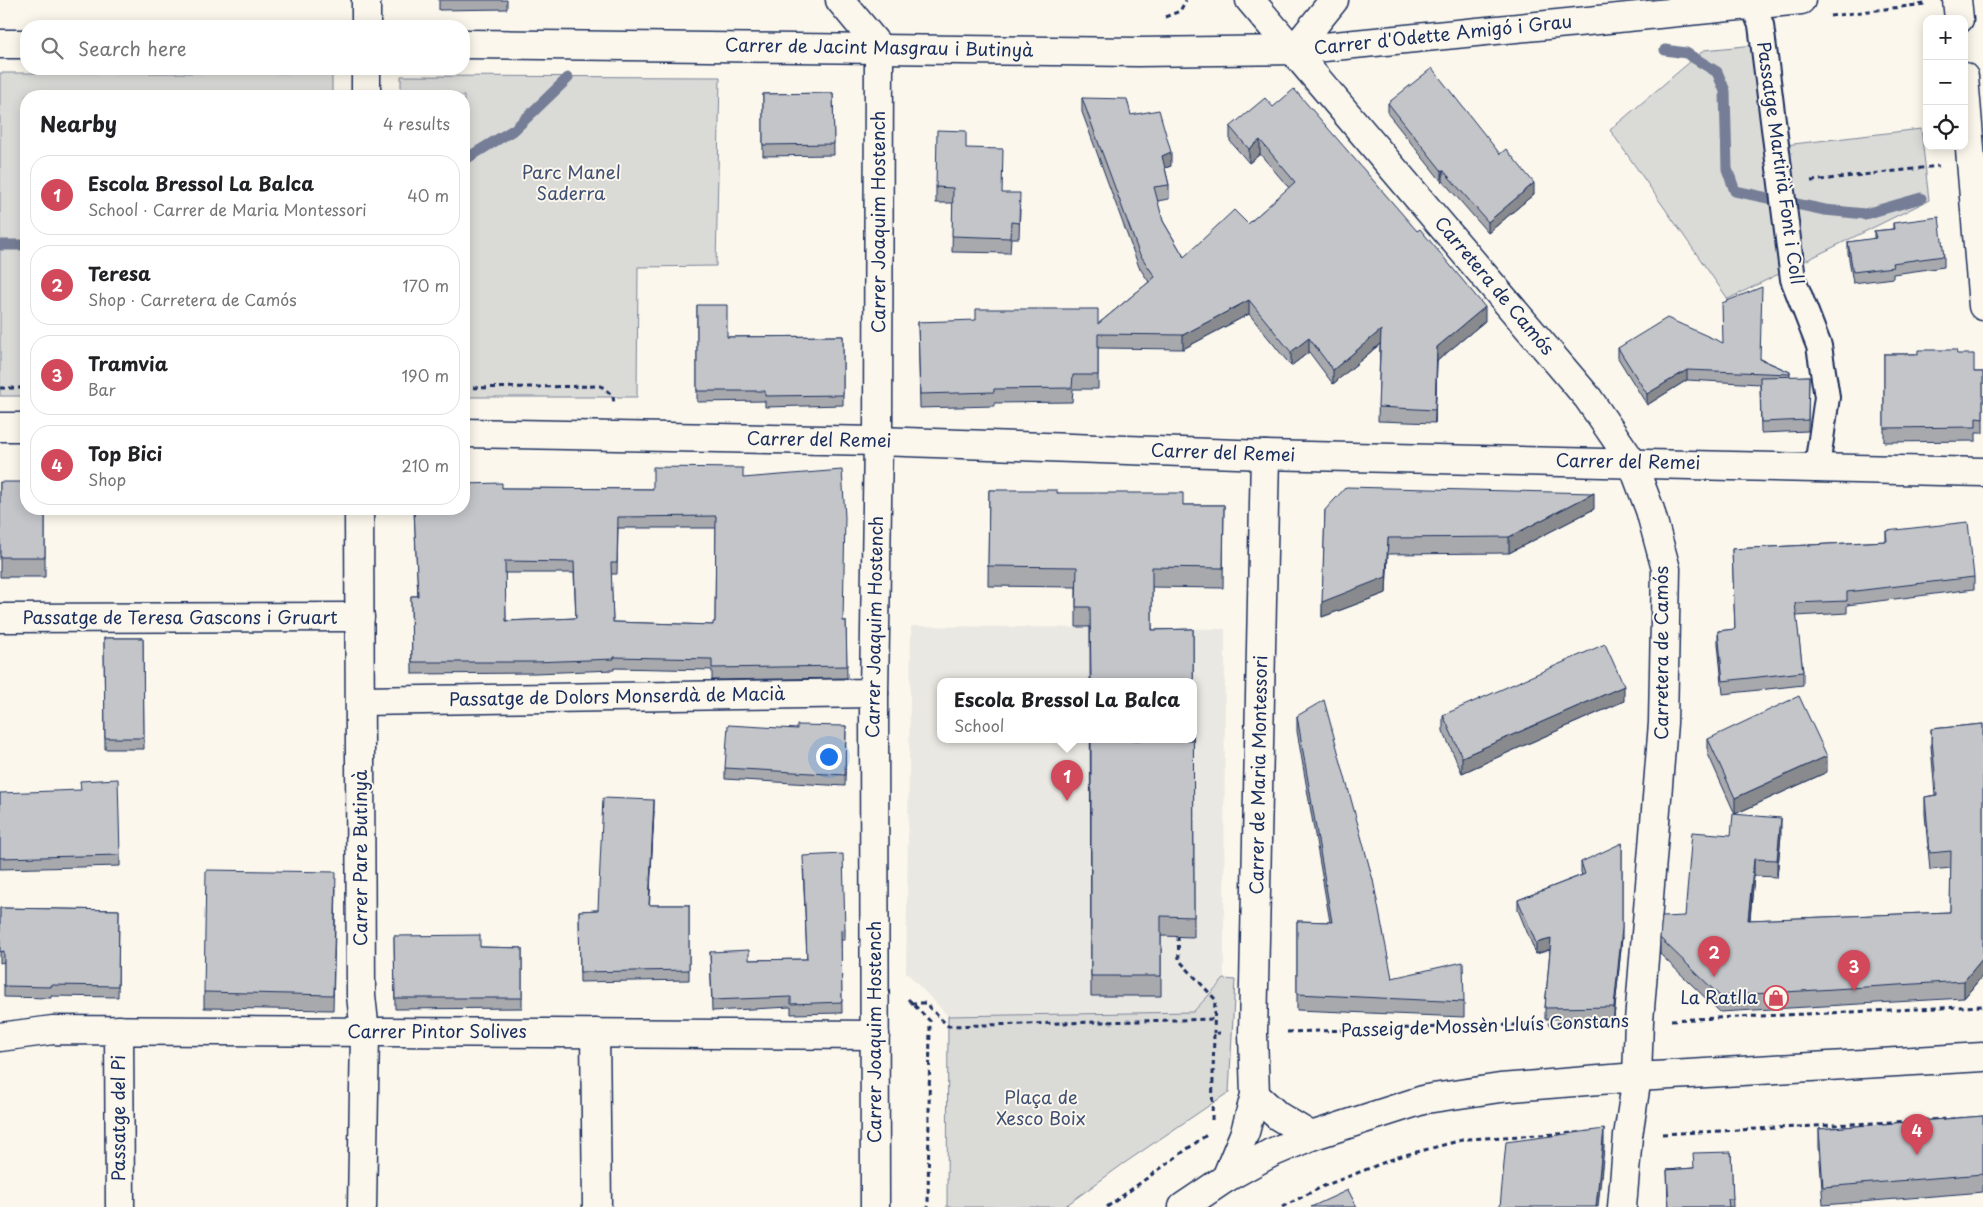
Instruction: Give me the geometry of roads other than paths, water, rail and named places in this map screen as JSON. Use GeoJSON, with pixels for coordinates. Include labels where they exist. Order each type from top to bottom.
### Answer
{"type":"FeatureCollection","features":[{"type":"Feature","properties":{"kind":"street"},"geometry":{"type":"LineString","coordinates":[[366,0],[366,20]]}},
{"type":"Feature","properties":{"kind":"street"},"geometry":{"type":"LineString","coordinates":[[840,0],[879,47]]}},
{"type":"Feature","properties":{"kind":"street","name":"Carretera de Camós"},"geometry":{"type":"LineString","coordinates":[[1250,0],[1588,398],[1632,462],[1650,510],[1666,569],[1663,724],[1636,1077],[1628,1136],[1622,1207]]}},
{"type":"Feature","properties":{"kind":"street"},"geometry":{"type":"LineString","coordinates":[[1294,50],[1334,0]]}},
{"type":"Feature","properties":{"kind":"street","name":"Carrer d'Odette Amigó i Grau"},"geometry":{"type":"LineString","coordinates":[[1294,50],[1801,0]]}},
{"type":"Feature","properties":{"kind":"street"},"geometry":{"type":"LineString","coordinates":[[1957,0],[1959,15]]}},
{"type":"Feature","properties":{"kind":"street","name":"Passatge Martirià Font i Coll"},"geometry":{"type":"LineString","coordinates":[[1753,5],[1761,25],[1793,279],[1819,346],[1827,397],[1817,467]]}},
{"type":"Feature","properties":{"kind":"street"},"geometry":{"type":"LineString","coordinates":[[0,44],[20,44]]}},
{"type":"Feature","properties":{"kind":"street","name":"Carrer de Jacint Masgrau i Butinyà"},"geometry":{"type":"LineString","coordinates":[[470,44],[879,47],[1138,52],[1294,50]]}},
{"type":"Feature","properties":{"kind":"street","name":"Carrer Joaquim Hostench"},"geometry":{"type":"LineString","coordinates":[[875,1207],[874,693],[878,441],[879,47]]}},
{"type":"Feature","properties":{"kind":"street"},"geometry":{"type":"LineString","coordinates":[[366,75],[366,90]]}},
{"type":"Feature","properties":{"kind":"street"},"geometry":{"type":"LineString","coordinates":[[1967,105],[1983,306]]}},
{"type":"Feature","properties":{"kind":"street"},"geometry":{"type":"LineString","coordinates":[[0,427],[20,427]]}},
{"type":"Feature","properties":{"kind":"street","name":"Carrer del Remei"},"geometry":{"type":"LineString","coordinates":[[470,433],[878,441],[1265,455],[1632,462],[1983,472]]}},
{"type":"Feature","properties":{"kind":"street","name":"Carrer de Maria Montessori"},"geometry":{"type":"LineString","coordinates":[[1226,1178],[1245,1132],[1255,1095],[1253,1034],[1265,455]]}},
{"type":"Feature","properties":{"kind":"street","name":"Carrer Pare Butinyà"},"geometry":{"type":"LineString","coordinates":[[359,515],[361,994],[365,1033],[362,1207]]}},
{"type":"Feature","properties":{"kind":"street","name":"Passatge de Teresa Gascons i Gruart"},"geometry":{"type":"LineString","coordinates":[[0,618],[360,617]]}},
{"type":"Feature","properties":{"kind":"street","name":"Passatge de Dolors Monserdà de Macià"},"geometry":{"type":"LineString","coordinates":[[361,701],[874,693]]}},
{"type":"Feature","properties":{"kind":"street","name":"Carrer Pintor Solives"},"geometry":{"type":"LineString","coordinates":[[0,1037],[53,1030],[875,1035]]}},
{"type":"Feature","properties":{"kind":"street","name":"Passatge del Pi"},"geometry":{"type":"LineString","coordinates":[[119,1030],[120,1207]]}},
{"type":"Feature","properties":{"kind":"street"},"geometry":{"type":"LineString","coordinates":[[595,1033],[596,1207]]}},
{"type":"Feature","properties":{"kind":"street"},"geometry":{"type":"LineString","coordinates":[[1182,1207],[1226,1178],[1271,1153],[1311,1136],[1426,1100],[1500,1088],[1636,1077],[1983,1057]]}},
{"type":"Feature","properties":{"kind":"street"},"geometry":{"type":"LineString","coordinates":[[1255,1095],[1278,1116],[1311,1136]]}},
{"type":"Feature","properties":{"kind":"waterway"},"geometry":{"type":"LineString","coordinates":[[1665,50],[1686,53],[1717,72],[1725,91],[1727,169],[1735,191],[1825,210],[1865,214],[1921,198]]}},
{"type":"Feature","properties":{"kind":"waterway"},"geometry":{"type":"LineString","coordinates":[[470,156],[515,129],[568,78]]}},
{"type":"Feature","properties":{"kind":"waterway"},"geometry":{"type":"LineString","coordinates":[[0,245],[20,245]]}},
{"type":"Feature","properties":{"kind":"place","name":"Escola Bressol La Balca"},"geometry":{"type":"Point","coordinates":[1067,801]}},
{"type":"Feature","properties":{"kind":"place","name":"Teresa"},"geometry":{"type":"Point","coordinates":[1714,977]}},
{"type":"Feature","properties":{"kind":"place","name":"Tramvia"},"geometry":{"type":"Point","coordinates":[1854,991]}},
{"type":"Feature","properties":{"kind":"place","name":"La Ratlla"},"geometry":{"type":"Point","coordinates":[1776,998]}},
{"type":"Feature","properties":{"kind":"place","name":"Top Bici"},"geometry":{"type":"Point","coordinates":[1917,1155]}},
{"type":"Feature","properties":{"kind":"park label","name":"Parc Manel Saderra"},"geometry":{"type":"Point","coordinates":[571,183]}},
{"type":"Feature","properties":{"kind":"park label","name":"Plaça de Xesco Boix"},"geometry":{"type":"Point","coordinates":[1041,1108]}}]}
